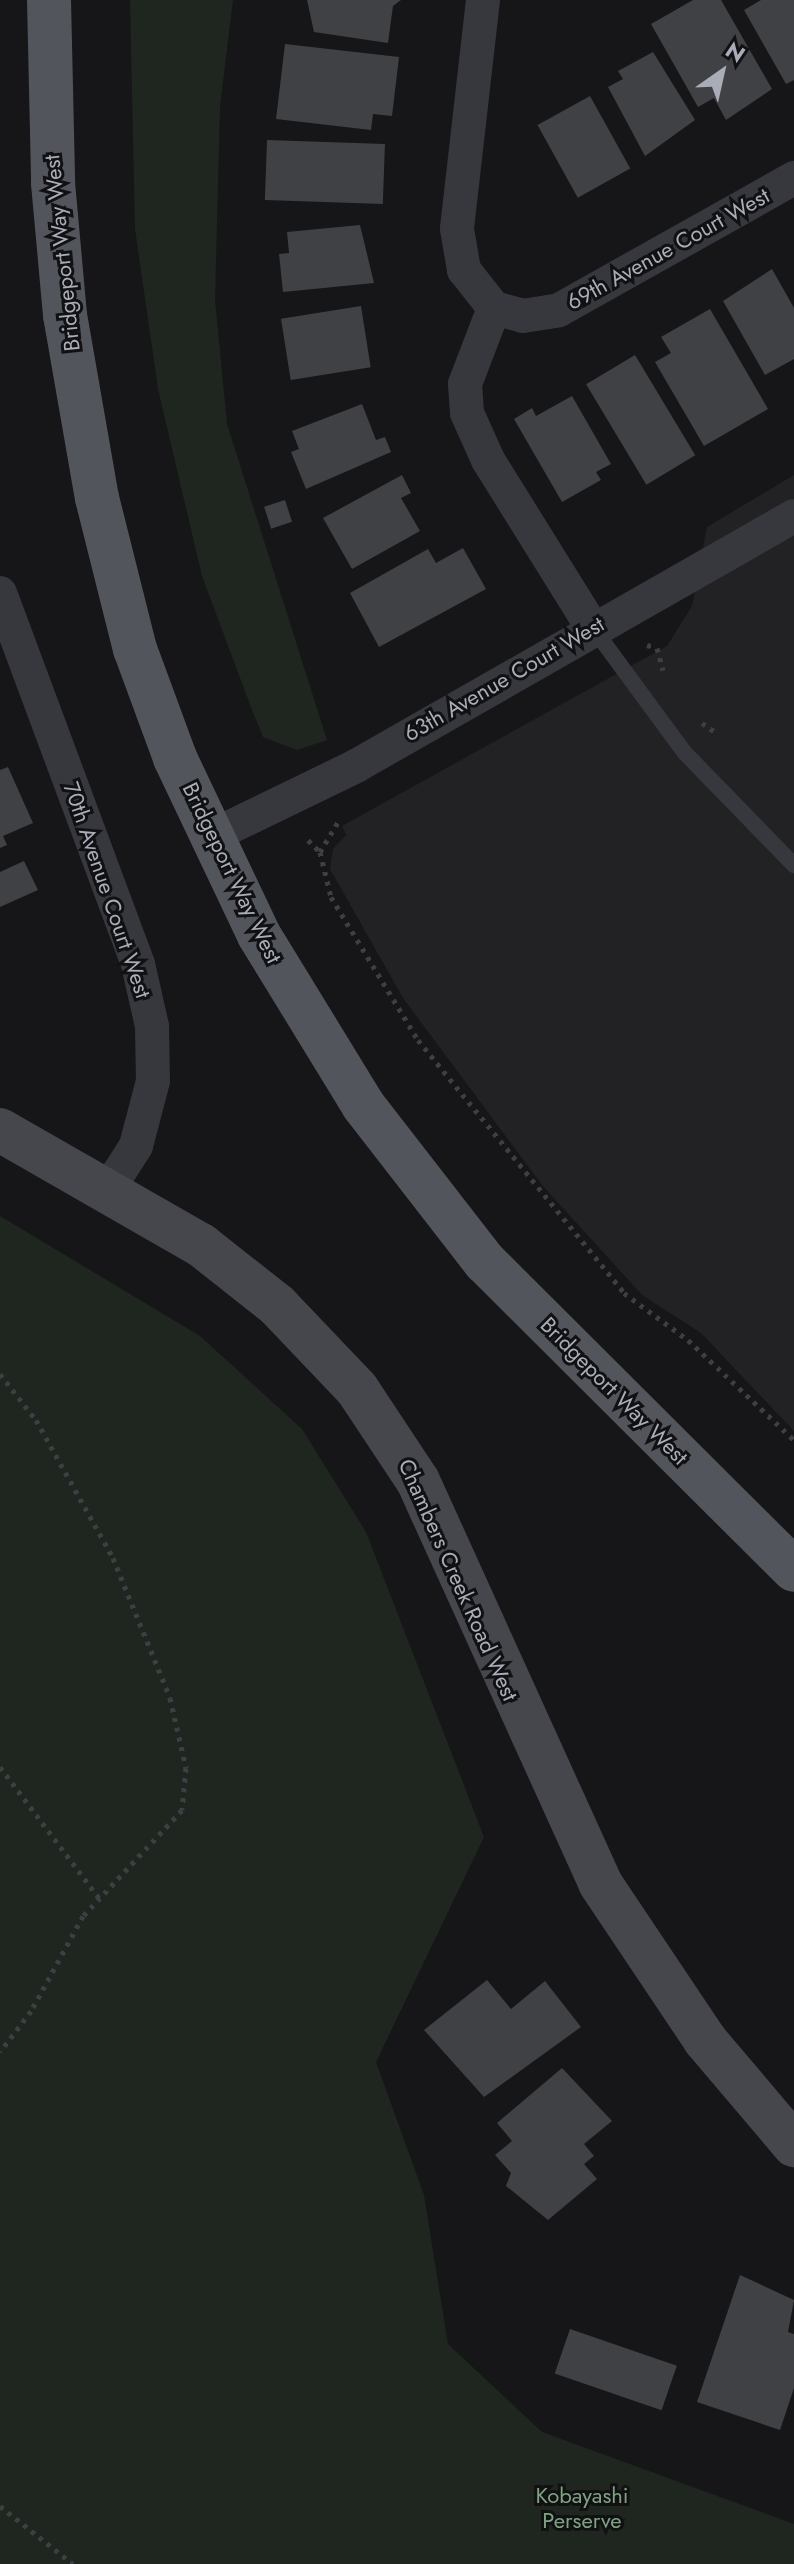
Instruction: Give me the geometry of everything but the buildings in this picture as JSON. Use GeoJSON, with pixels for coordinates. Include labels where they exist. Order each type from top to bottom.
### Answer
{"type":"FeatureCollection","features":[{"type":"Feature","properties":{"kind":"main road","name":"Bridgeport Way West"},"geometry":{"type":"LineString","coordinates":[[49,0],[53,183],[65,315],[97,498],[135,649],[212,836],[308,1022],[422,1185],[485,1262],[792,1565]]}},
{"type":"Feature","properties":{"kind":"street"},"geometry":{"type":"LineString","coordinates":[[483,0],[457,229],[464,270],[494,308],[472,359],[467,413],[592,627]]}},
{"type":"Feature","properties":{"kind":"street","name":"69th Avenue Court West"},"geometry":{"type":"LineString","coordinates":[[494,308],[523,316],[559,310],[794,178]]}},
{"type":"Feature","properties":{"kind":"street","name":"63th Avenue Court West"},"geometry":{"type":"LineString","coordinates":[[212,836],[356,766],[592,627],[794,516]]}},
{"type":"Feature","properties":{"kind":"street","name":"70th Avenue Court West"},"geometry":{"type":"LineString","coordinates":[[0,593],[138,964],[152,1026],[153,1081],[136,1146],[109,1188]]}},
{"type":"Feature","properties":{"kind":"street","name":"Chambers Creek Road West"},"geometry":{"type":"LineString","coordinates":[[0,1130],[109,1188],[277,1305],[387,1428],[424,1494],[600,1883],[705,2040],[794,2145]]}},
{"type":"Feature","properties":{"kind":"lane"},"geometry":{"type":"LineString","coordinates":[[592,627],[684,752],[794,865]]}},
{"type":"Feature","properties":{"kind":"path"},"geometry":{"type":"LineString","coordinates":[[647,645],[657,648]]}},
{"type":"Feature","properties":{"kind":"path"},"geometry":{"type":"LineString","coordinates":[[308,840],[320,852],[331,897],[418,1040],[624,1293],[688,1340],[794,1440]]}},
{"type":"Feature","properties":{"kind":"path"},"geometry":{"type":"LineString","coordinates":[[0,1374],[36,1420],[113,1558],[181,1732],[182,1810],[100,1899],[0,2052]]}},
{"type":"Feature","properties":{"kind":"path"},"geometry":{"type":"LineString","coordinates":[[0,1767],[100,1899]]}},
{"type":"Feature","properties":{"kind":"path"},"geometry":{"type":"LineString","coordinates":[[0,2506],[73,2564]]}},
{"type":"Feature","properties":{"kind":"shaded area"},"geometry":{"type":"Polygon","coordinates":[[[794,475],[794,1431],[701,1333],[642,1295],[542,1185],[403,998],[330,869],[333,849],[346,835],[342,826],[667,646],[692,606],[707,527],[794,475]]]}},
{"type":"Feature","properties":{"kind":"green space"},"geometry":{"type":"Polygon","coordinates":[[[130,0],[233,0],[220,106],[215,300],[227,424],[327,740],[297,750],[263,737],[252,710],[202,576],[158,389],[135,229],[130,0]]]}},
{"type":"Feature","properties":{"kind":"green space","name":"Kobayashi Perserve"},"geometry":{"type":"Polygon","coordinates":[[[0,1216],[200,1336],[302,1429],[366,1532],[484,1837],[376,2062],[424,2195],[448,2344],[542,2432],[794,2524],[794,2564],[0,2564],[0,1216]]]}}]}
